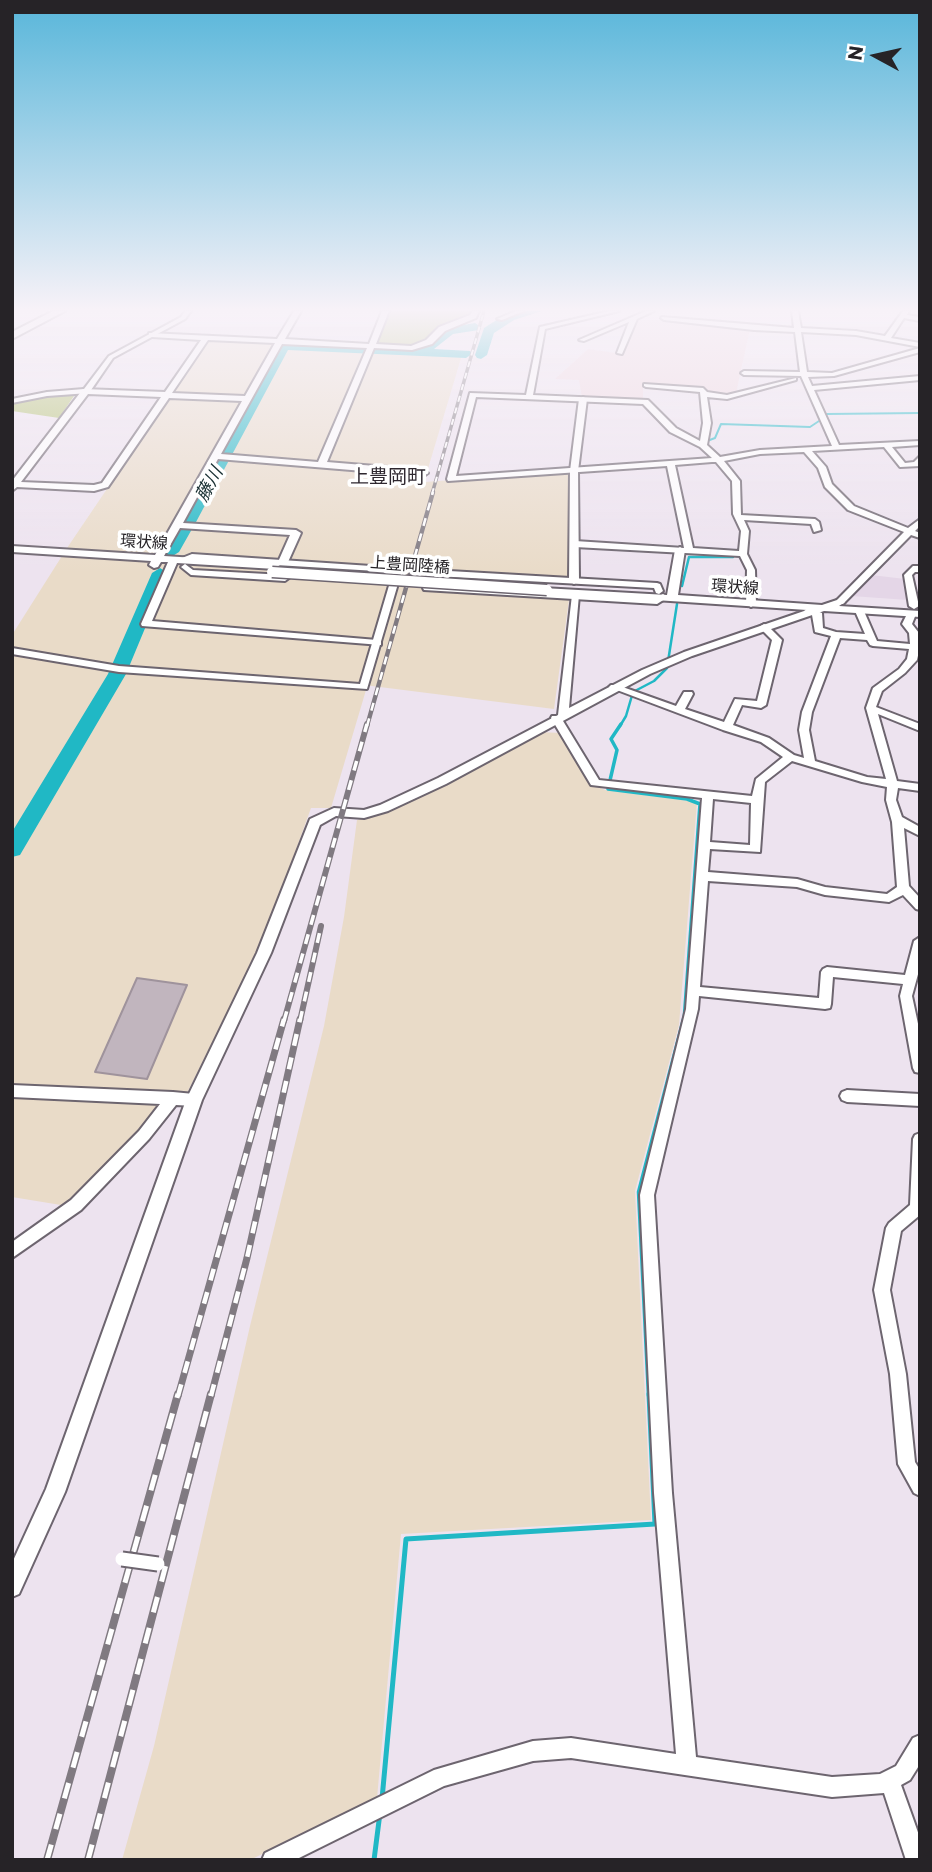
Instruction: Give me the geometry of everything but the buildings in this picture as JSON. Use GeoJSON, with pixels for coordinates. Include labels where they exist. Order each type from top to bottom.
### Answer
{"type":"FeatureCollection","features":[{"type":"Feature","properties":{"kind":"street"},"geometry":{"type":"LineString","coordinates":[[13,485],[80,398]]}},
{"type":"Feature","properties":{"kind":"street"},"geometry":{"type":"LineString","coordinates":[[13,485],[101,488],[164,398]]}},
{"type":"Feature","properties":{"kind":"street"},"geometry":{"type":"LineString","coordinates":[[156,562],[247,399],[234,398]]}},
{"type":"Feature","properties":{"kind":"street"},"geometry":{"type":"LineString","coordinates":[[321,466],[349,398]]}},
{"type":"Feature","properties":{"kind":"street"},"geometry":{"type":"LineString","coordinates":[[472,398],[451,479],[671,464],[738,458],[760,452],[836,446],[920,443]]}},
{"type":"Feature","properties":{"kind":"street"},"geometry":{"type":"LineString","coordinates":[[566,398],[645,402],[673,430],[703,445],[718,459],[736,481],[738,517],[745,531],[743,554],[751,570],[751,600]]}},
{"type":"Feature","properties":{"kind":"street"},"geometry":{"type":"LineString","coordinates":[[703,445],[707,423],[704,398]]}},
{"type":"Feature","properties":{"kind":"street"},"geometry":{"type":"LineString","coordinates":[[814,398],[836,446]]}},
{"type":"Feature","properties":{"kind":"street"},"geometry":{"type":"LineString","coordinates":[[573,581],[574,471],[583,399]]}},
{"type":"Feature","properties":{"kind":"street"},"geometry":{"type":"LineString","coordinates":[[885,444],[903,465],[917,464],[920,458]]}},
{"type":"Feature","properties":{"kind":"street"},"geometry":{"type":"LineString","coordinates":[[806,450],[822,467],[828,485],[849,506],[920,536]]}},
{"type":"Feature","properties":{"kind":"street"},"geometry":{"type":"LineString","coordinates":[[215,456],[424,473]]}},
{"type":"Feature","properties":{"kind":"street"},"geometry":{"type":"LineString","coordinates":[[667,594],[657,586],[432,573],[427,588],[657,601],[667,594],[684,551],[671,464]]}},
{"type":"Feature","properties":{"kind":"street"},"geometry":{"type":"LineString","coordinates":[[738,517],[815,522],[817,530]]}},
{"type":"Feature","properties":{"kind":"street"},"geometry":{"type":"LineString","coordinates":[[12,1587],[55,1492],[194,1100],[264,954],[315,822],[327,814],[364,814],[384,808],[442,781],[614,687],[688,654],[840,602],[920,521]]}},
{"type":"Feature","properties":{"kind":"street"},"geometry":{"type":"LineString","coordinates":[[177,525],[296,533],[275,569]]}},
{"type":"Feature","properties":{"kind":"street"},"geometry":{"type":"LineString","coordinates":[[575,544],[743,554]]}},
{"type":"Feature","properties":{"kind":"street","name":"環状線"},"geometry":{"type":"LineString","coordinates":[[12,549],[156,562]]}},
{"type":"Feature","properties":{"kind":"street","name":"環状線"},"geometry":{"type":"LineString","coordinates":[[12,556],[275,569]]}},
{"type":"Feature","properties":{"kind":"street"},"geometry":{"type":"LineString","coordinates":[[178,563],[146,624],[377,643]]}},
{"type":"Feature","properties":{"kind":"street"},"geometry":{"type":"LineString","coordinates":[[275,569],[393,585]]}},
{"type":"Feature","properties":{"kind":"street"},"geometry":{"type":"LineString","coordinates":[[12,652],[119,669],[364,687],[398,570],[275,569]]}},
{"type":"Feature","properties":{"kind":"street","name":"上豊岡陸橋"},"geometry":{"type":"LineString","coordinates":[[275,569],[547,587]]}},
{"type":"Feature","properties":{"kind":"street"},"geometry":{"type":"LineString","coordinates":[[920,569],[913,569],[908,575],[916,610],[907,624],[914,633],[912,660],[877,690],[871,708],[892,785],[891,800],[897,819],[903,887],[920,906]]}},
{"type":"Feature","properties":{"kind":"street","name":"環状線"},"geometry":{"type":"LineString","coordinates":[[547,587],[751,600],[840,602],[916,610]]}},
{"type":"Feature","properties":{"kind":"street"},"geometry":{"type":"LineString","coordinates":[[575,597],[559,716],[595,783],[757,800]]}},
{"type":"Feature","properties":{"kind":"street","name":"環状線"},"geometry":{"type":"LineString","coordinates":[[751,600],[814,610],[916,610]]}},
{"type":"Feature","properties":{"kind":"street"},"geometry":{"type":"LineString","coordinates":[[814,610],[817,613],[818,630],[836,635],[870,637]]}},
{"type":"Feature","properties":{"kind":"street"},"geometry":{"type":"LineString","coordinates":[[860,611],[870,637],[878,645],[915,647]]}},
{"type":"Feature","properties":{"kind":"street"},"geometry":{"type":"LineString","coordinates":[[727,728],[739,701],[761,705],[777,640],[764,627]]}},
{"type":"Feature","properties":{"kind":"street"},"geometry":{"type":"LineString","coordinates":[[810,764],[804,730],[807,712],[836,635]]}},
{"type":"Feature","properties":{"kind":"street"},"geometry":{"type":"LineString","coordinates":[[614,687],[765,740],[790,757],[810,764],[866,780],[920,788]]}},
{"type":"Feature","properties":{"kind":"street"},"geometry":{"type":"LineString","coordinates":[[679,710],[688,694]]}},
{"type":"Feature","properties":{"kind":"street"},"geometry":{"type":"LineString","coordinates":[[871,708],[920,729]]}},
{"type":"Feature","properties":{"kind":"street"},"geometry":{"type":"LineString","coordinates":[[704,845],[756,849],[760,781],[790,757]]}},
{"type":"Feature","properties":{"kind":"street"},"geometry":{"type":"LineString","coordinates":[[687,1765],[666,1532],[648,1195],[681,1060],[693,991],[708,796]]}},
{"type":"Feature","properties":{"kind":"street"},"geometry":{"type":"LineString","coordinates":[[897,819],[920,831]]}},
{"type":"Feature","properties":{"kind":"street"},"geometry":{"type":"LineString","coordinates":[[701,876],[797,883],[825,891],[889,898],[903,887]]}},
{"type":"Feature","properties":{"kind":"street"},"geometry":{"type":"LineString","coordinates":[[920,941],[906,996],[920,1068]]}},
{"type":"Feature","properties":{"kind":"street"},"geometry":{"type":"LineString","coordinates":[[693,991],[825,1004],[827,972],[909,980]]}},
{"type":"Feature","properties":{"kind":"street"},"geometry":{"type":"LineString","coordinates":[[12,1091],[194,1100]]}},
{"type":"Feature","properties":{"kind":"street"},"geometry":{"type":"LineString","coordinates":[[847,1096],[920,1100]]}},
{"type":"Feature","properties":{"kind":"street"},"geometry":{"type":"LineString","coordinates":[[12,1251],[76,1205],[144,1135],[173,1098]]}},
{"type":"Feature","properties":{"kind":"street"},"geometry":{"type":"LineString","coordinates":[[920,1139],[917,1208],[894,1228],[882,1290],[898,1374],[907,1464],[920,1487]]}},
{"type":"Feature","properties":{"kind":"street"},"geometry":{"type":"LineString","coordinates":[[122,1559],[158,1564]]}},
{"type":"Feature","properties":{"kind":"street"},"geometry":{"type":"LineString","coordinates":[[272,1860],[441,1777],[533,1751],[571,1748],[832,1787],[882,1784],[903,1773],[920,1745]]}},
{"type":"Feature","properties":{"kind":"street"},"geometry":{"type":"LineString","coordinates":[[890,1780],[917,1860]]}},
{"type":"Feature","properties":{"kind":"shaded area"},"geometry":{"type":"Polygon","coordinates":[[[168,398],[449,398],[424,482],[571,472],[569,579],[429,570],[422,589],[569,600],[554,709],[364,685],[116,665],[12,649],[12,635],[168,398]]]}},
{"type":"Feature","properties":{"kind":"shaded area"},"geometry":{"type":"Polygon","coordinates":[[[589,398],[643,398],[643,401],[589,398]]]}},
{"type":"Feature","properties":{"kind":"shaded area"},"geometry":{"type":"Polygon","coordinates":[[[871,575],[905,579],[908,600],[851,596],[871,575]]]}},
{"type":"Feature","properties":{"kind":"shaded area"},"geometry":{"type":"Polygon","coordinates":[[[12,654],[113,672],[366,690],[331,808],[311,808],[264,939],[186,1095],[67,1206],[12,1197],[12,654]]]}},
{"type":"Feature","properties":{"kind":"shaded area"},"geometry":{"type":"Polygon","coordinates":[[[539,732],[561,733],[590,783],[605,790],[697,802],[679,1025],[635,1191],[651,1520],[401,1534],[377,1798],[250,1860],[122,1860],[154,1746],[250,1326],[324,1026],[344,917],[357,820],[391,810],[450,782],[539,732]]]}},
{"type":"Feature","properties":{"kind":"green space"},"geometry":{"type":"Polygon","coordinates":[[[32,398],[72,398],[59,418],[12,411],[12,403],[32,398]]]}},
{"type":"Feature","properties":{"kind":"waterway","name":"藤川"},"geometry":{"type":"LineString","coordinates":[[188,522],[255,398]]}},
{"type":"Feature","properties":{"kind":"waterway"},"geometry":{"type":"LineString","coordinates":[[827,414],[919,413]]}},
{"type":"Feature","properties":{"kind":"waterway"},"geometry":{"type":"LineString","coordinates":[[707,441],[715,438],[721,424],[810,427],[819,421]]}},
{"type":"Feature","properties":{"kind":"waterway","name":"藤川"},"geometry":{"type":"LineString","coordinates":[[171,552],[184,529]]}},
{"type":"Feature","properties":{"kind":"waterway"},"geometry":{"type":"LineString","coordinates":[[682,586],[689,557],[733,557]]}},
{"type":"Feature","properties":{"kind":"waterway","name":"藤川"},"geometry":{"type":"LineString","coordinates":[[12,850],[117,674],[160,573]]}},
{"type":"Feature","properties":{"kind":"waterway"},"geometry":{"type":"LineString","coordinates":[[620,726],[633,692],[654,681],[667,668],[677,604]]}},
{"type":"Feature","properties":{"kind":"waterway"},"geometry":{"type":"LineString","coordinates":[[621,724],[611,739],[617,750],[608,789],[687,799],[700,804],[684,1021]]}},
{"type":"Feature","properties":{"kind":"waterway"},"geometry":{"type":"LineString","coordinates":[[649,1396],[639,1192],[684,1019]]}},
{"type":"Feature","properties":{"kind":"waterway"},"geometry":{"type":"LineString","coordinates":[[382,1799],[406,1539],[655,1524],[649,1394]]}},
{"type":"Feature","properties":{"kind":"waterway"},"geometry":{"type":"LineString","coordinates":[[374,1860],[380,1813]]}},
{"type":"Feature","properties":{"kind":"railway"},"geometry":{"type":"LineString","coordinates":[[432,494],[459,398]]}},
{"type":"Feature","properties":{"kind":"railway"},"geometry":{"type":"LineString","coordinates":[[367,726],[433,492]]}},
{"type":"Feature","properties":{"kind":"railway"},"geometry":{"type":"LineString","coordinates":[[284,1021],[367,724]]}},
{"type":"Feature","properties":{"kind":"railway"},"geometry":{"type":"LineString","coordinates":[[300,1021],[321,926]]}},
{"type":"Feature","properties":{"kind":"railway"},"geometry":{"type":"LineString","coordinates":[[178,1396],[284,1019]]}},
{"type":"Feature","properties":{"kind":"railway"},"geometry":{"type":"LineString","coordinates":[[211,1396],[247,1258],[300,1019]]}},
{"type":"Feature","properties":{"kind":"railway"},"geometry":{"type":"LineString","coordinates":[[47,1860],[178,1394]]}},
{"type":"Feature","properties":{"kind":"railway"},"geometry":{"type":"LineString","coordinates":[[88,1860],[211,1394]]}},
{"type":"Feature","properties":{"kind":"district","name":"上豊岡町"},"geometry":{"type":"Point","coordinates":[388,477]}}]}
